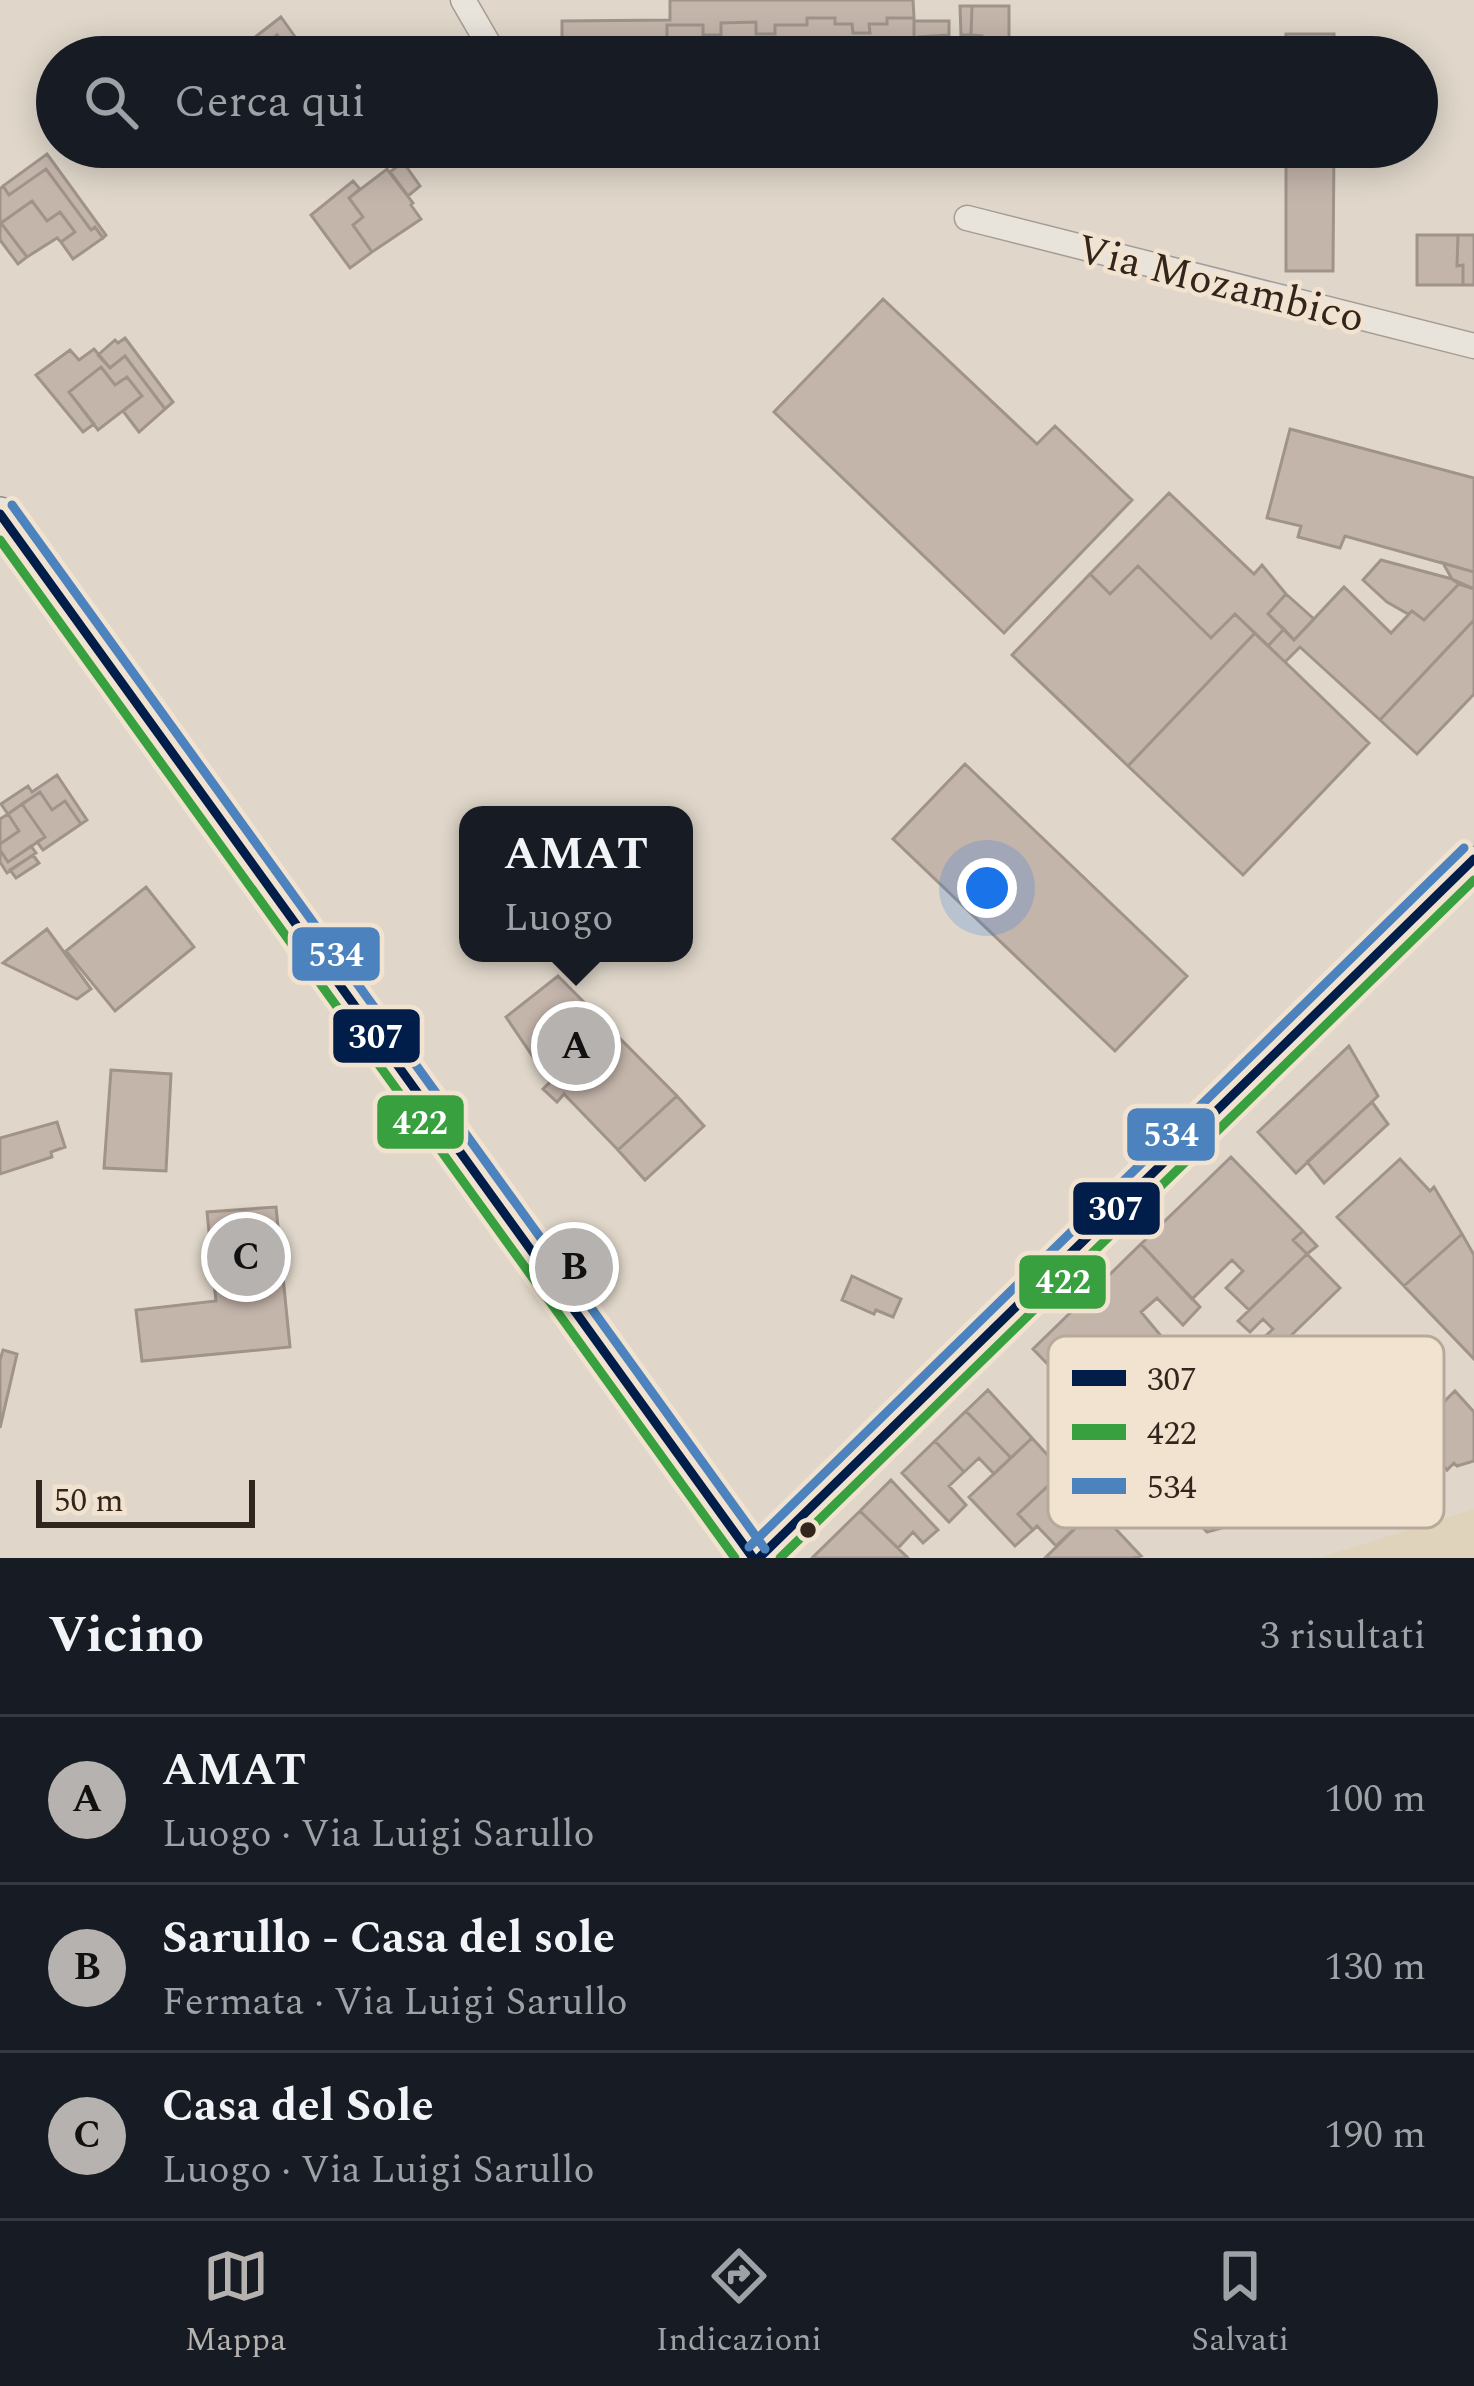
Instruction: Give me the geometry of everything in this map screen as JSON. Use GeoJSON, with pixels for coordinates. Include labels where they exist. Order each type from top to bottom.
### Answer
{"type":"FeatureCollection","features":[{"type":"Feature","properties":{"kind":"street"},"geometry":{"type":"LineString","coordinates":[[463,0],[484,36]]}},
{"type":"Feature","properties":{"kind":"street","name":"Via Mozambico"},"geometry":{"type":"LineString","coordinates":[[967,218],[1474,346]]}},
{"type":"Feature","properties":{"kind":"street"},"geometry":{"type":"LineString","coordinates":[[0,514],[756,1558],[1474,859]]}},
{"type":"Feature","properties":{"kind":"shaded area"},"geometry":{"type":"Polygon","coordinates":[[[1474,1509],[1474,1558],[1317,1558],[1414,1528],[1444,1528],[1444,1518],[1474,1509]]]}},
{"type":"Feature","properties":{"kind":"building"},"geometry":{"type":"Polygon","coordinates":[[[670,0],[913,0],[914,18],[869,24],[870,33],[853,33],[852,24],[835,24],[835,18],[807,18],[807,25],[775,25],[775,34],[756,34],[756,22],[721,23],[721,35],[703,35],[703,25],[667,25],[667,36],[562,36],[562,21],[670,20],[670,0]]]}},
{"type":"Feature","properties":{"kind":"building"},"geometry":{"type":"Polygon","coordinates":[[[960,6],[972,6],[971,35],[961,35],[960,6]]]}},
{"type":"Feature","properties":{"kind":"building"},"geometry":{"type":"Polygon","coordinates":[[[972,6],[1009,6],[1009,36],[971,35],[972,6]]]}},
{"type":"Feature","properties":{"kind":"building"},"geometry":{"type":"Polygon","coordinates":[[[281,17],[294,36],[277,35],[257,36],[281,17]]]}},
{"type":"Feature","properties":{"kind":"building"},"geometry":{"type":"Polygon","coordinates":[[[807,18],[835,18],[835,24],[852,24],[853,33],[870,33],[869,24],[914,18],[914,36],[667,36],[667,25],[703,25],[703,35],[721,35],[721,23],[756,22],[756,34],[775,34],[775,25],[807,25],[807,18]]]}},
{"type":"Feature","properties":{"kind":"building"},"geometry":{"type":"Polygon","coordinates":[[[914,21],[949,21],[949,35],[914,36],[914,21]]]}},
{"type":"Feature","properties":{"kind":"building"},"geometry":{"type":"Polygon","coordinates":[[[1286,34],[1334,34],[1334,36],[1286,34]]]}},
{"type":"Feature","properties":{"kind":"building"},"geometry":{"type":"Polygon","coordinates":[[[36,162],[36,168],[57,168],[106,235],[103,238],[95,227],[91,230],[46,169],[9,195],[3,186],[36,162]]]}},
{"type":"Feature","properties":{"kind":"building"},"geometry":{"type":"Polygon","coordinates":[[[407,168],[420,186],[408,196],[390,172],[407,168]]]}},
{"type":"Feature","properties":{"kind":"building"},"geometry":{"type":"Polygon","coordinates":[[[1286,168],[1334,168],[1333,271],[1286,271],[1286,168]]]}},
{"type":"Feature","properties":{"kind":"building"},"geometry":{"type":"Polygon","coordinates":[[[46,169],[91,230],[95,227],[103,238],[73,259],[61,242],[75,232],[60,212],[47,221],[32,201],[1,223],[27,257],[18,264],[0,240],[0,189],[3,186],[9,195],[46,169]]]}},
{"type":"Feature","properties":{"kind":"building"},"geometry":{"type":"Polygon","coordinates":[[[387,169],[421,219],[372,252],[353,225],[363,217],[349,198],[387,169]]]}},
{"type":"Feature","properties":{"kind":"building"},"geometry":{"type":"Polygon","coordinates":[[[353,181],[360,189],[349,198],[363,217],[353,225],[372,252],[350,268],[311,215],[353,181]]]}},
{"type":"Feature","properties":{"kind":"building"},"geometry":{"type":"Polygon","coordinates":[[[32,201],[47,221],[60,212],[75,232],[27,257],[1,223],[32,201]]]}},
{"type":"Feature","properties":{"kind":"building"},"geometry":{"type":"Polygon","coordinates":[[[1417,235],[1458,235],[1457,266],[1463,265],[1463,285],[1417,285],[1417,235]]]}},
{"type":"Feature","properties":{"kind":"building"},"geometry":{"type":"Polygon","coordinates":[[[1458,235],[1474,235],[1474,285],[1463,285],[1463,265],[1457,266],[1458,235]]]}},
{"type":"Feature","properties":{"kind":"building"},"geometry":{"type":"Polygon","coordinates":[[[883,299],[1037,444],[1055,426],[1132,500],[1004,633],[774,412],[883,299]]]}},
{"type":"Feature","properties":{"kind":"building"},"geometry":{"type":"Polygon","coordinates":[[[125,338],[173,402],[165,409],[125,356],[110,368],[98,355],[115,340],[125,338]]]}},
{"type":"Feature","properties":{"kind":"building"},"geometry":{"type":"Polygon","coordinates":[[[94,349],[110,368],[125,356],[165,409],[139,432],[123,411],[142,396],[127,377],[115,385],[101,367],[69,392],[94,424],[83,432],[36,375],[70,350],[79,360],[94,349]]]}},
{"type":"Feature","properties":{"kind":"building"},"geometry":{"type":"Polygon","coordinates":[[[101,367],[115,385],[127,377],[142,396],[98,430],[69,392],[101,367]]]}},
{"type":"Feature","properties":{"kind":"building"},"geometry":{"type":"Polygon","coordinates":[[[1290,429],[1474,478],[1474,572],[1345,536],[1340,548],[1298,537],[1301,526],[1267,518],[1290,429]]]}},
{"type":"Feature","properties":{"kind":"building"},"geometry":{"type":"Polygon","coordinates":[[[1169,493],[1254,574],[1262,565],[1286,594],[1268,614],[1284,629],[1268,646],[1235,614],[1211,638],[1138,566],[1110,594],[1090,574],[1169,493]]]}},
{"type":"Feature","properties":{"kind":"building"},"geometry":{"type":"Polygon","coordinates":[[[1381,560],[1459,584],[1424,620],[1387,602],[1363,580],[1381,560]]]}},
{"type":"Feature","properties":{"kind":"building"},"geometry":{"type":"Polygon","coordinates":[[[1443,563],[1474,572],[1474,589],[1452,579],[1443,563]]]}},
{"type":"Feature","properties":{"kind":"building"},"geometry":{"type":"Polygon","coordinates":[[[1138,566],[1211,638],[1235,614],[1255,633],[1128,766],[1012,655],[1090,574],[1110,594],[1138,566]]]}},
{"type":"Feature","properties":{"kind":"building"},"geometry":{"type":"Polygon","coordinates":[[[1459,584],[1474,589],[1474,620],[1380,720],[1300,647],[1285,662],[1268,646],[1284,629],[1294,640],[1344,587],[1391,633],[1412,611],[1424,620],[1459,584]]]}},
{"type":"Feature","properties":{"kind":"building"},"geometry":{"type":"Polygon","coordinates":[[[1286,594],[1314,619],[1294,640],[1268,614],[1286,594]]]}},
{"type":"Feature","properties":{"kind":"building"},"geometry":{"type":"Polygon","coordinates":[[[1474,620],[1474,694],[1417,754],[1380,720],[1474,620]]]}},
{"type":"Feature","properties":{"kind":"building"},"geometry":{"type":"Polygon","coordinates":[[[1255,633],[1369,743],[1243,875],[1128,766],[1255,633]]]}},
{"type":"Feature","properties":{"kind":"building"},"geometry":{"type":"Polygon","coordinates":[[[965,764],[1187,976],[1115,1051],[893,839],[965,764]]]}},
{"type":"Feature","properties":{"kind":"building"},"geometry":{"type":"Polygon","coordinates":[[[57,775],[87,820],[81,824],[65,801],[52,810],[40,792],[8,814],[1,804],[28,786],[32,792],[57,775]]]}},
{"type":"Feature","properties":{"kind":"building"},"geometry":{"type":"Polygon","coordinates":[[[40,792],[52,810],[65,801],[81,824],[43,850],[37,842],[45,837],[22,804],[40,792]]]}},
{"type":"Feature","properties":{"kind":"building"},"geometry":{"type":"Polygon","coordinates":[[[22,804],[45,837],[8,862],[0,844],[19,831],[8,814],[22,804]]]}},
{"type":"Feature","properties":{"kind":"building"},"geometry":{"type":"Polygon","coordinates":[[[8,814],[19,831],[0,844],[0,819],[8,814]]]}},
{"type":"Feature","properties":{"kind":"building"},"geometry":{"type":"Polygon","coordinates":[[[31,846],[36,853],[7,873],[0,850],[8,862],[31,846]]]}},
{"type":"Feature","properties":{"kind":"building"},"geometry":{"type":"Polygon","coordinates":[[[33,855],[39,863],[16,878],[10,870],[33,855]]]}},
{"type":"Feature","properties":{"kind":"building"},"geometry":{"type":"Polygon","coordinates":[[[146,887],[194,947],[115,1011],[66,951],[146,887]]]}},
{"type":"Feature","properties":{"kind":"building"},"geometry":{"type":"Polygon","coordinates":[[[47,929],[91,989],[77,999],[3,963],[47,929]]]}},
{"type":"Feature","properties":{"kind":"building"},"geometry":{"type":"Polygon","coordinates":[[[558,976],[677,1096],[618,1150],[564,1094],[557,1102],[543,1089],[550,1082],[506,1017],[558,976]]]}},
{"type":"Feature","properties":{"kind":"building"},"geometry":{"type":"Polygon","coordinates":[[[1349,1046],[1378,1096],[1296,1173],[1258,1132],[1349,1046]]]}},
{"type":"Feature","properties":{"kind":"building"},"geometry":{"type":"Polygon","coordinates":[[[111,1070],[171,1074],[166,1171],[104,1168],[111,1070]]]}},
{"type":"Feature","properties":{"kind":"building"},"geometry":{"type":"Polygon","coordinates":[[[677,1096],[704,1126],[645,1180],[618,1150],[677,1096]]]}},
{"type":"Feature","properties":{"kind":"building"},"geometry":{"type":"Polygon","coordinates":[[[1372,1102],[1388,1124],[1324,1183],[1307,1162],[1372,1102]]]}},
{"type":"Feature","properties":{"kind":"building"},"geometry":{"type":"Polygon","coordinates":[[[57,1122],[65,1147],[51,1152],[52,1157],[0,1174],[0,1138],[57,1122]]]}},
{"type":"Feature","properties":{"kind":"building"},"geometry":{"type":"Polygon","coordinates":[[[1231,1157],[1303,1231],[1293,1240],[1307,1254],[1249,1310],[1226,1288],[1243,1271],[1232,1260],[1192,1299],[1141,1244],[1231,1157]]]}},
{"type":"Feature","properties":{"kind":"building"},"geometry":{"type":"Polygon","coordinates":[[[1400,1159],[1430,1191],[1434,1187],[1462,1234],[1404,1286],[1337,1217],[1400,1159]]]}},
{"type":"Feature","properties":{"kind":"building"},"geometry":{"type":"Polygon","coordinates":[[[276,1207],[290,1347],[142,1361],[136,1310],[216,1301],[207,1212],[276,1207]]]}},
{"type":"Feature","properties":{"kind":"building"},"geometry":{"type":"Polygon","coordinates":[[[1303,1231],[1317,1246],[1307,1254],[1293,1240],[1303,1231]]]}},
{"type":"Feature","properties":{"kind":"building"},"geometry":{"type":"Polygon","coordinates":[[[1462,1234],[1474,1255],[1474,1359],[1404,1286],[1462,1234]]]}},
{"type":"Feature","properties":{"kind":"building"},"geometry":{"type":"Polygon","coordinates":[[[1141,1244],[1200,1307],[1183,1325],[1157,1298],[1141,1312],[1161,1336],[1048,1336],[1048,1364],[1033,1349],[1141,1244]]]}},
{"type":"Feature","properties":{"kind":"building"},"geometry":{"type":"Polygon","coordinates":[[[1307,1254],[1340,1288],[1291,1336],[1266,1336],[1273,1329],[1263,1319],[1250,1332],[1238,1321],[1307,1254]]]}},
{"type":"Feature","properties":{"kind":"building"},"geometry":{"type":"Polygon","coordinates":[[[852,1276],[901,1299],[893,1317],[842,1300],[852,1276]]]}},
{"type":"Feature","properties":{"kind":"building"},"geometry":{"type":"Polygon","coordinates":[[[3,1350],[17,1354],[0,1428],[0,1360],[3,1350]]]}},
{"type":"Feature","properties":{"kind":"building"},"geometry":{"type":"Polygon","coordinates":[[[988,1390],[1032,1438],[1011,1458],[966,1411],[988,1390]]]}},
{"type":"Feature","properties":{"kind":"building"},"geometry":{"type":"Polygon","coordinates":[[[1455,1391],[1474,1412],[1474,1461],[1454,1463],[1447,1470],[1444,1467],[1444,1402],[1455,1391]]]}},
{"type":"Feature","properties":{"kind":"building"},"geometry":{"type":"Polygon","coordinates":[[[966,1411],[1011,1458],[994,1474],[979,1458],[964,1472],[935,1441],[966,1411]]]}},
{"type":"Feature","properties":{"kind":"building"},"geometry":{"type":"Polygon","coordinates":[[[1032,1438],[1048,1456],[1048,1486],[1018,1514],[1033,1530],[1015,1546],[969,1497],[1032,1438]]]}},
{"type":"Feature","properties":{"kind":"building"},"geometry":{"type":"Polygon","coordinates":[[[935,1441],[964,1472],[949,1486],[966,1505],[949,1522],[902,1473],[935,1441]]]}},
{"type":"Feature","properties":{"kind":"building"},"geometry":{"type":"Polygon","coordinates":[[[891,1480],[938,1530],[923,1543],[913,1532],[898,1548],[860,1511],[891,1480]]]}},
{"type":"Feature","properties":{"kind":"building"},"geometry":{"type":"Polygon","coordinates":[[[1048,1486],[1048,1528],[1075,1528],[1056,1546],[1018,1514],[1048,1486]]]}},
{"type":"Feature","properties":{"kind":"building"},"geometry":{"type":"Polygon","coordinates":[[[860,1511],[908,1558],[812,1558],[860,1511]]]}},
{"type":"Feature","properties":{"kind":"building"},"geometry":{"type":"Polygon","coordinates":[[[1076,1528],[1115,1528],[1141,1556],[1133,1558],[1045,1558],[1076,1528]]]}},
{"type":"Feature","properties":{"kind":"transit line","name":"534"},"geometry":{"type":"LineString","coordinates":[[12,505],[765,1549]]}},
{"type":"Feature","properties":{"kind":"transit line","name":"307"},"geometry":{"type":"LineString","coordinates":[[0,514],[753,1558]]}},
{"type":"Feature","properties":{"kind":"transit line","name":"422"},"geometry":{"type":"LineString","coordinates":[[0,540],[735,1558]]}},
{"type":"Feature","properties":{"kind":"transit line","name":"534"},"geometry":{"type":"LineString","coordinates":[[749,1547],[1464,848]]}},
{"type":"Feature","properties":{"kind":"transit line","name":"307"},"geometry":{"type":"LineString","coordinates":[[759,1558],[1474,859]]}},
{"type":"Feature","properties":{"kind":"transit line","name":"422"},"geometry":{"type":"LineString","coordinates":[[780,1558],[1474,880]]}},
{"type":"Feature","properties":{"kind":"place","name":"AMAT"},"geometry":{"type":"Point","coordinates":[576,1046]}},
{"type":"Feature","properties":{"kind":"place","name":"Casa del Sole"},"geometry":{"type":"Point","coordinates":[246,1257]}},
{"type":"Feature","properties":{"kind":"place","name":"Sarullo - Casa del sole"},"geometry":{"type":"Point","coordinates":[574,1267]}}]}
